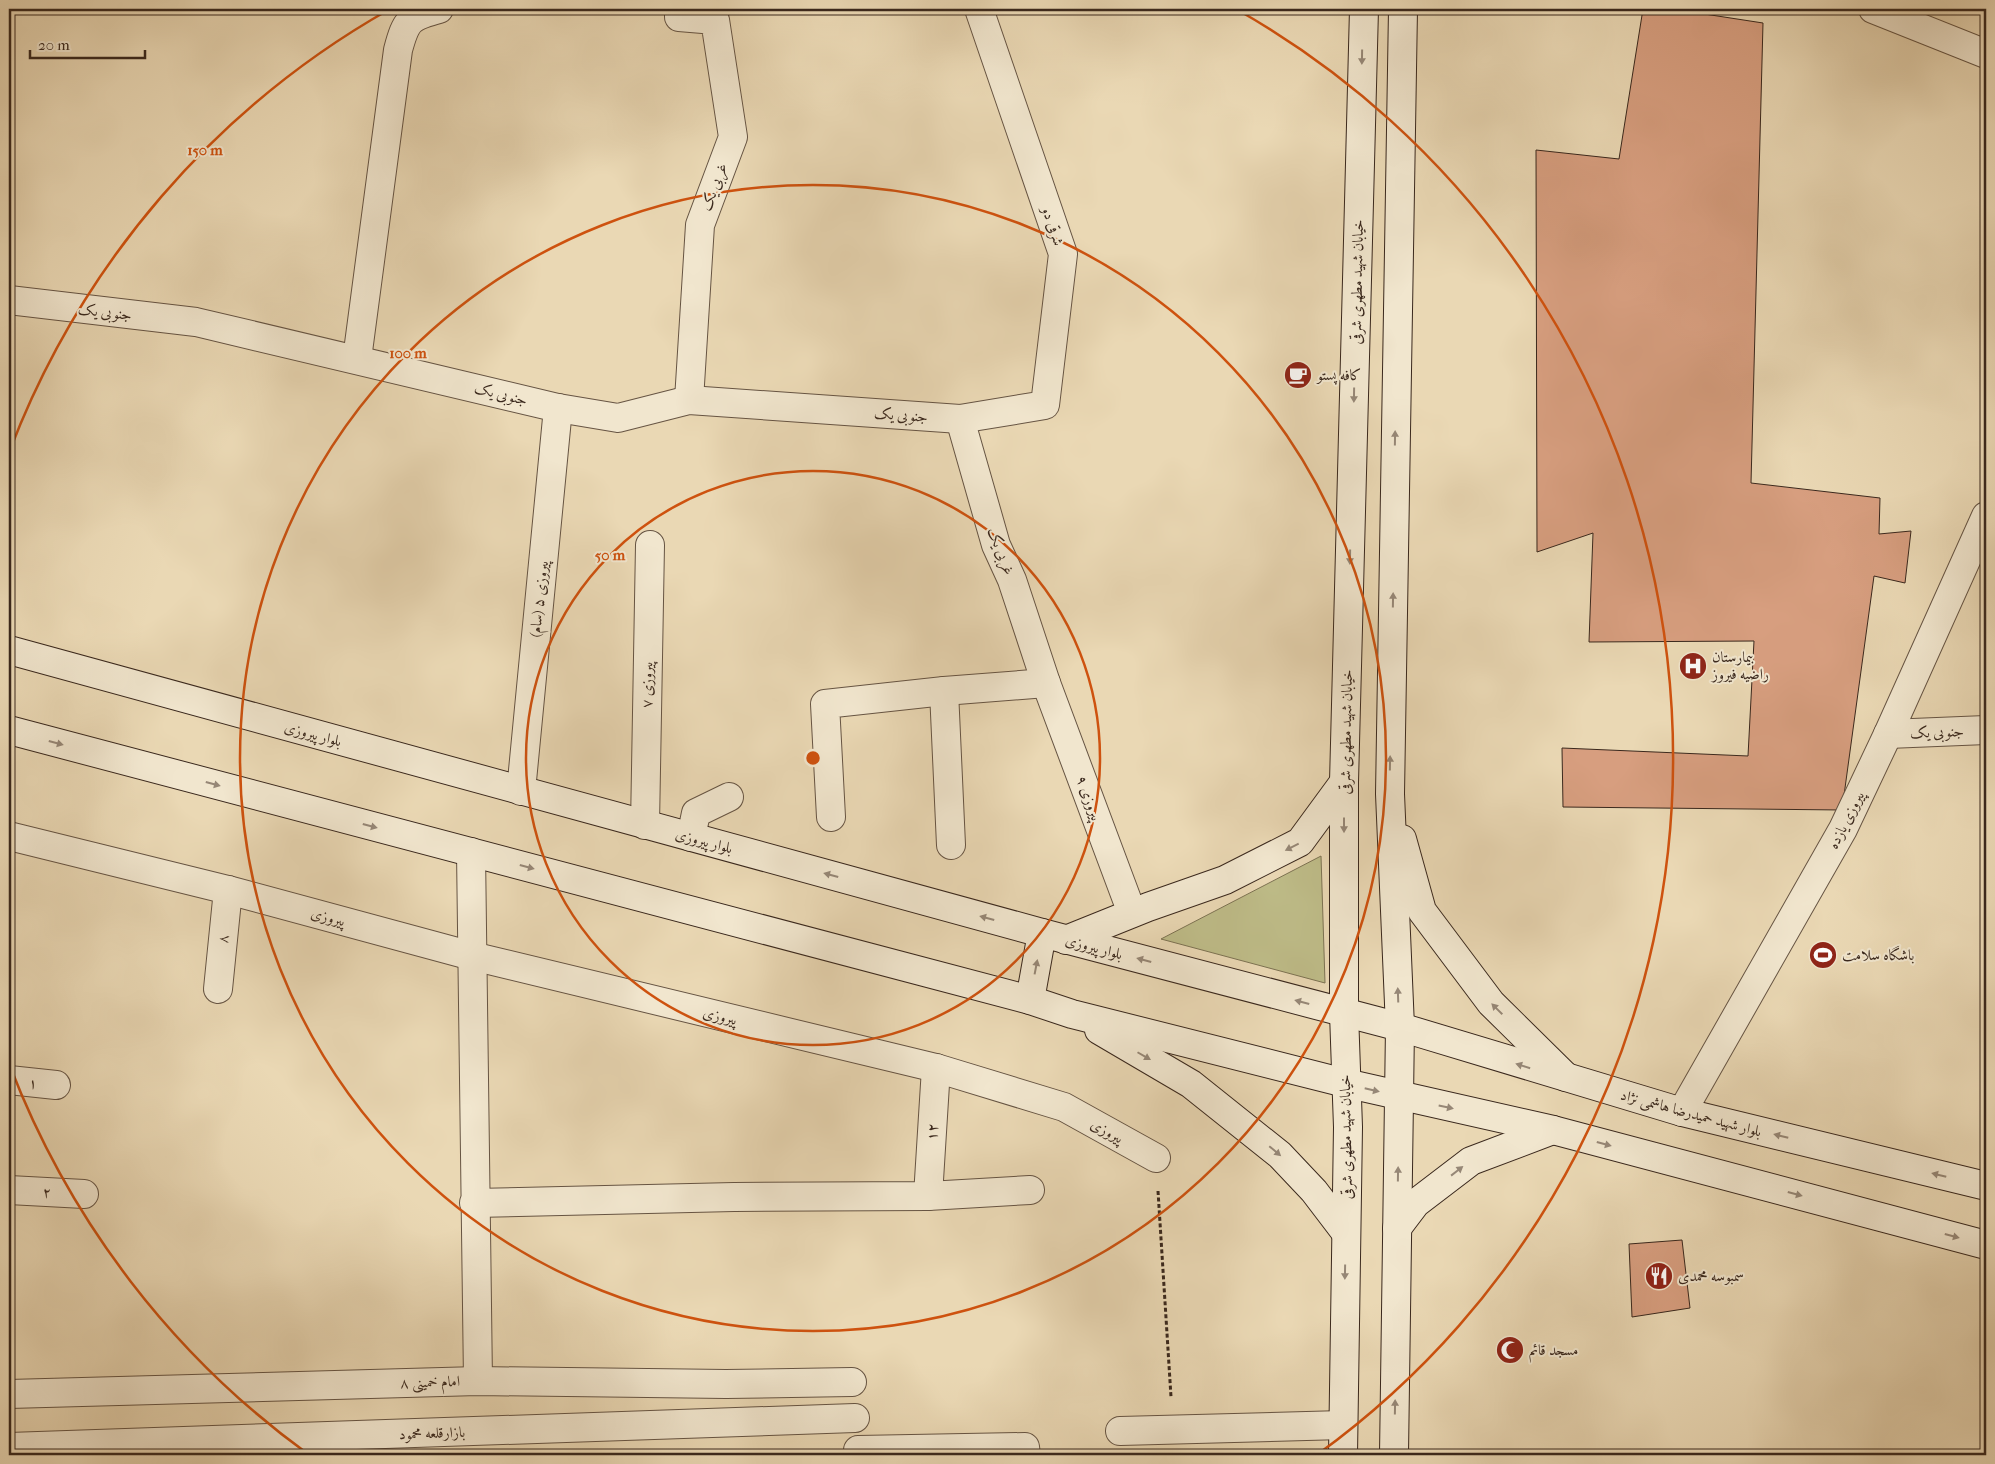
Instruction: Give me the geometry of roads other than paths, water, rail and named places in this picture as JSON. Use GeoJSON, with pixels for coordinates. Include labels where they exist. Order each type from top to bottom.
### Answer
{"type":"FeatureCollection","features":[{"type":"Feature","properties":{"kind":"street"},"geometry":{"type":"LineString","coordinates":[[357,359],[398,50],[404,29],[416,15],[439,9]]}},
{"type":"Feature","properties":{"kind":"street","name":"غربی یک"},"geometry":{"type":"LineString","coordinates":[[679,9],[679,17],[715,20],[732,137],[700,225],[689,400]]}},
{"type":"Feature","properties":{"kind":"street","name":"شرقی دو"},"geometry":{"type":"LineString","coordinates":[[979,9],[1063,254],[1045,405],[998,414]]}},
{"type":"Feature","properties":{"kind":"street","name":"خیابان شهید مطهری شرقی"},"geometry":{"type":"LineString","coordinates":[[1342,1455],[1348,1127],[1344,1013],[1344,782],[1364,9]]}},
{"type":"Feature","properties":{"kind":"street"},"geometry":{"type":"LineString","coordinates":[[1394,1455],[1400,1027],[1390,794],[1403,9]]}},
{"type":"Feature","properties":{"kind":"street"},"geometry":{"type":"LineString","coordinates":[[1873,9],[1986,54]]}},
{"type":"Feature","properties":{"kind":"street","name":"جنوبی یک"},"geometry":{"type":"LineString","coordinates":[[9,300],[196,322],[558,408],[618,418],[689,400],[960,419],[998,414]]}},
{"type":"Feature","properties":{"kind":"street","name":"پیروزی ۵ (سام)"},"geometry":{"type":"LineString","coordinates":[[521,791],[558,408]]}},
{"type":"Feature","properties":{"kind":"street","name":"غربی یک"},"geometry":{"type":"LineString","coordinates":[[960,419],[996,545],[1012,580],[1046,683]]}},
{"type":"Feature","properties":{"kind":"street","name":"پیروزی یازده"},"geometry":{"type":"LineString","coordinates":[[1682,1112],[1843,829],[1986,516]]}},
{"type":"Feature","properties":{"kind":"street","name":"پیروزی ۷"},"geometry":{"type":"LineString","coordinates":[[645,825],[650,545]]}},
{"type":"Feature","properties":{"kind":"street","name":"بلوار پیروزی"},"geometry":{"type":"LineString","coordinates":[[9,650],[1054,937],[1400,1027]]}},
{"type":"Feature","properties":{"kind":"street"},"geometry":{"type":"LineString","coordinates":[[831,816],[825,704],[944,691],[1046,683]]}},
{"type":"Feature","properties":{"kind":"street","name":"پیروزی ۹"},"geometry":{"type":"LineString","coordinates":[[1046,683],[1132,914]]}},
{"type":"Feature","properties":{"kind":"street"},"geometry":{"type":"LineString","coordinates":[[944,691],[951,845]]}},
{"type":"Feature","properties":{"kind":"street"},"geometry":{"type":"LineString","coordinates":[[9,730],[1030,1000],[1072,1014],[1345,1084],[1553,1130],[1986,1244]]}},
{"type":"Feature","properties":{"kind":"street","name":"جنوبی یک"},"geometry":{"type":"LineString","coordinates":[[1888,734],[1986,730]]}},
{"type":"Feature","properties":{"kind":"street"},"geometry":{"type":"LineString","coordinates":[[1030,1000],[1054,937],[1132,914],[1225,880],[1300,842],[1344,782]]}},
{"type":"Feature","properties":{"kind":"street"},"geometry":{"type":"LineString","coordinates":[[1390,794],[1422,911],[1491,1003],[1569,1080]]}},
{"type":"Feature","properties":{"kind":"street"},"geometry":{"type":"LineString","coordinates":[[691,837],[696,813],[729,797]]}},
{"type":"Feature","properties":{"kind":"street","name":"پیروزی"},"geometry":{"type":"LineString","coordinates":[[9,836],[228,890],[472,956],[936,1068],[1064,1107],[1156,1158]]}},
{"type":"Feature","properties":{"kind":"street"},"geometry":{"type":"LineString","coordinates":[[471,852],[474,1203],[478,1381]]}},
{"type":"Feature","properties":{"kind":"street","name":"۸"},"geometry":{"type":"LineString","coordinates":[[218,989],[228,890]]}},
{"type":"Feature","properties":{"kind":"street"},"geometry":{"type":"LineString","coordinates":[[1072,1014],[1191,1084],[1280,1155],[1314,1191],[1346,1233]]}},
{"type":"Feature","properties":{"kind":"street","name":"بلوار شهید حمیدرضا هاشمی نژاد"},"geometry":{"type":"LineString","coordinates":[[1400,1027],[1569,1080],[1682,1112],[1986,1186]]}},
{"type":"Feature","properties":{"kind":"street","name":"۱۲"},"geometry":{"type":"LineString","coordinates":[[928,1196],[936,1068]]}},
{"type":"Feature","properties":{"kind":"street","name":"۱"},"geometry":{"type":"LineString","coordinates":[[9,1080],[56,1085]]}},
{"type":"Feature","properties":{"kind":"street"},"geometry":{"type":"LineString","coordinates":[[1397,1228],[1416,1203],[1471,1160],[1553,1130]]}},
{"type":"Feature","properties":{"kind":"street","name":"۲"},"geometry":{"type":"LineString","coordinates":[[9,1190],[84,1194]]}},
{"type":"Feature","properties":{"kind":"street"},"geometry":{"type":"LineString","coordinates":[[474,1203],[734,1196],[928,1196],[1030,1190]]}},
{"type":"Feature","properties":{"kind":"street","name":"امام خمینی ۸"},"geometry":{"type":"LineString","coordinates":[[9,1394],[478,1381],[726,1384],[852,1382]]}},
{"type":"Feature","properties":{"kind":"street","name":"بازارقلعه محمود"},"geometry":{"type":"LineString","coordinates":[[9,1447],[90,1450],[855,1418]]}},
{"type":"Feature","properties":{"kind":"street"},"geometry":{"type":"LineString","coordinates":[[1120,1431],[1343,1425]]}},
{"type":"Feature","properties":{"kind":"street"},"geometry":{"type":"LineString","coordinates":[[858,1453],[1025,1447],[1026,1455]]}},
{"type":"Feature","properties":{"kind":"place","name":"کافه پستو"},"geometry":{"type":"Point","coordinates":[1298,375]}},
{"type":"Feature","properties":{"kind":"place","name":"بیمارستان راضیه فیروز"},"geometry":{"type":"Point","coordinates":[1693,666]}},
{"type":"Feature","properties":{"kind":"place","name":"باشگاه سلامت"},"geometry":{"type":"Point","coordinates":[1823,955]}},
{"type":"Feature","properties":{"kind":"place","name":"سمبوسه محمدی"},"geometry":{"type":"Point","coordinates":[1659,1276]}},
{"type":"Feature","properties":{"kind":"place","name":"مسجد قائم"},"geometry":{"type":"Point","coordinates":[1510,1350]}}]}
